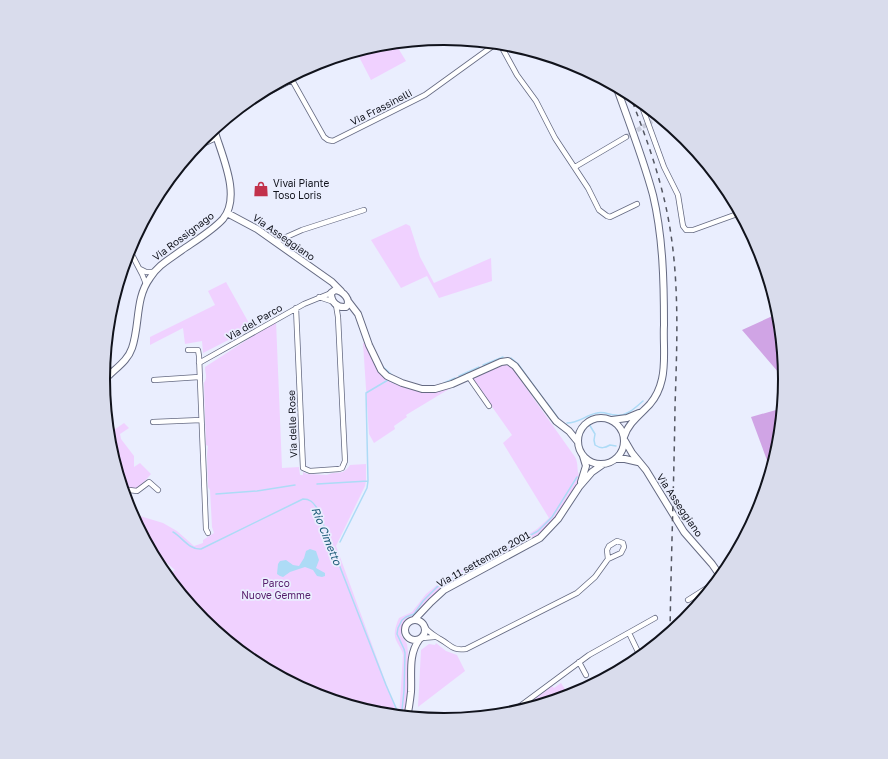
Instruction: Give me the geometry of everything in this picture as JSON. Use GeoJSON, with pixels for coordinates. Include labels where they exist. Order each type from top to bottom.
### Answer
{"type":"FeatureCollection","features":[{"type":"Feature","properties":{"kind":"street","name":"Via Frassinelli"},"geometry":{"type":"LineString","coordinates":[[293,81],[324,137],[333,141],[425,95],[491,48]]}},
{"type":"Feature","properties":{"kind":"street","name":"Via Frassinelli"},"geometry":{"type":"LineString","coordinates":[[503,50],[517,75],[536,101],[555,138],[575,167],[599,210],[607,216],[614,216],[637,204]]}},
{"type":"Feature","properties":{"kind":"street"},"geometry":{"type":"LineString","coordinates":[[583,456],[590,462],[602,465],[610,463],[616,459],[623,449],[626,432],[656,395],[662,375],[664,309],[661,245],[653,196],[645,167],[619,95]]}},
{"type":"Feature","properties":{"kind":"street"},"geometry":{"type":"LineString","coordinates":[[644,111],[664,167],[678,196],[683,226],[686,230],[693,230],[735,215]]}},
{"type":"Feature","properties":{"kind":"street"},"geometry":{"type":"LineString","coordinates":[[575,167],[626,136]]}},
{"type":"Feature","properties":{"kind":"street"},"geometry":{"type":"LineString","coordinates":[[209,141],[216,138]]}},
{"type":"Feature","properties":{"kind":"street","name":"Via Rossignago"},"geometry":{"type":"LineString","coordinates":[[110,374],[126,358],[132,348],[141,295],[154,272],[165,262],[212,228],[227,212],[230,203],[231,188],[216,138]]}},
{"type":"Feature","properties":{"kind":"street"},"geometry":{"type":"LineString","coordinates":[[275,242],[302,230],[364,210]]}},
{"type":"Feature","properties":{"kind":"street","name":"Via Asseggiano"},"geometry":{"type":"LineString","coordinates":[[227,212],[249,224],[275,242],[341,291],[358,314],[369,345],[381,370],[387,376],[402,384],[422,390],[432,390],[452,384],[500,362],[508,361],[512,363],[556,421],[569,431],[578,442],[579,449],[583,456]]}},
{"type":"Feature","properties":{"kind":"street"},"geometry":{"type":"LineString","coordinates":[[133,256],[146,284]]}},
{"type":"Feature","properties":{"kind":"street"},"geometry":{"type":"LineString","coordinates":[[140,269],[146,272],[154,272]]}},
{"type":"Feature","properties":{"kind":"street"},"geometry":{"type":"LineString","coordinates":[[328,280],[331,285],[335,304]]}},
{"type":"Feature","properties":{"kind":"street"},"geometry":{"type":"LineString","coordinates":[[332,292],[338,290],[341,291]]}},
{"type":"Feature","properties":{"kind":"street","name":"Via del Parco"},"geometry":{"type":"LineString","coordinates":[[199,363],[296,308],[332,292]]}},
{"type":"Feature","properties":{"kind":"street"},"geometry":{"type":"LineString","coordinates":[[319,297],[335,304]]}},
{"type":"Feature","properties":{"kind":"street"},"geometry":{"type":"LineString","coordinates":[[338,317],[341,311],[348,305],[348,301]]}},
{"type":"Feature","properties":{"kind":"street","name":"Via Asseggiano"},"geometry":{"type":"LineString","coordinates":[[335,304],[354,312],[364,330]]}},
{"type":"Feature","properties":{"kind":"street","name":"Via delle Rose"},"geometry":{"type":"LineString","coordinates":[[296,308],[303,468],[310,471],[339,470],[342,468],[345,461],[338,317],[335,304]]}},
{"type":"Feature","properties":{"kind":"street"},"geometry":{"type":"LineString","coordinates":[[188,350],[198,350],[206,529],[208,533]]}},
{"type":"Feature","properties":{"kind":"street"},"geometry":{"type":"LineString","coordinates":[[468,376],[489,406]]}},
{"type":"Feature","properties":{"kind":"street"},"geometry":{"type":"LineString","coordinates":[[154,380],[200,377]]}},
{"type":"Feature","properties":{"kind":"street"},"geometry":{"type":"LineString","coordinates":[[562,426],[575,428],[583,426],[593,419],[606,418],[612,420],[627,418],[643,411]]}},
{"type":"Feature","properties":{"kind":"street"},"geometry":{"type":"LineString","coordinates":[[153,422],[201,420]]}},
{"type":"Feature","properties":{"kind":"street","name":"Via Asseggiano"},"geometry":{"type":"LineString","coordinates":[[612,420],[620,427],[638,462],[646,470],[684,532],[717,572]]}},
{"type":"Feature","properties":{"kind":"street"},"geometry":{"type":"LineString","coordinates":[[578,442],[579,432],[583,426]]}},
{"type":"Feature","properties":{"kind":"street","name":"Via 11 settembre 2001"},"geometry":{"type":"LineString","coordinates":[[579,487],[585,471],[585,461],[583,456]]}},
{"type":"Feature","properties":{"kind":"street"},"geometry":{"type":"LineString","coordinates":[[616,459],[625,459],[638,462]]}},
{"type":"Feature","properties":{"kind":"street","name":"Via 11 settembre 2001"},"geometry":{"type":"LineString","coordinates":[[412,658],[409,639],[405,634],[405,628],[408,623],[414,620],[425,610],[444,590],[540,538],[558,519],[579,487],[592,472],[602,465]]}},
{"type":"Feature","properties":{"kind":"street"},"geometry":{"type":"LineString","coordinates":[[128,490],[137,491],[149,482],[158,490]]}},
{"type":"Feature","properties":{"kind":"street"},"geometry":{"type":"LineString","coordinates":[[414,620],[424,625],[432,635],[455,649],[462,650],[472,647],[577,594],[595,577],[608,559]]}},
{"type":"Feature","properties":{"kind":"street"},"geometry":{"type":"LineString","coordinates":[[688,600],[703,591]]}},
{"type":"Feature","properties":{"kind":"street","name":"Via 11 settembre 2001"},"geometry":{"type":"LineString","coordinates":[[408,712],[412,658],[414,647],[425,633],[425,610]]}},
{"type":"Feature","properties":{"kind":"street"},"geometry":{"type":"LineString","coordinates":[[521,705],[589,655],[655,618]]}},
{"type":"Feature","properties":{"kind":"street"},"geometry":{"type":"LineString","coordinates":[[629,633],[638,652]]}},
{"type":"Feature","properties":{"kind":"street"},"geometry":{"type":"LineString","coordinates":[[409,639],[414,641],[436,637]]}},
{"type":"Feature","properties":{"kind":"street"},"geometry":{"type":"LineString","coordinates":[[579,662],[586,675]]}},
{"type":"Feature","properties":{"kind":"green space"},"geometry":{"type":"Polygon","coordinates":[[[398,48],[406,61],[371,80],[358,56],[398,48]]]}},
{"type":"Feature","properties":{"kind":"green space"},"geometry":{"type":"Polygon","coordinates":[[[406,224],[410,226],[420,257],[434,283],[491,258],[492,281],[439,298],[427,276],[401,288],[371,240],[406,224]]]}},
{"type":"Feature","properties":{"kind":"green space"},"geometry":{"type":"Polygon","coordinates":[[[226,282],[250,325],[246,327],[248,330],[203,353],[202,341],[185,344],[183,328],[150,345],[150,337],[215,305],[208,291],[226,282]]]}},
{"type":"Feature","properties":{"kind":"green space","name":"Parco Nuove Gemme"},"geometry":{"type":"Polygon","coordinates":[[[276,321],[282,468],[299,467],[300,475],[303,475],[303,472],[307,474],[327,475],[342,472],[350,465],[366,464],[365,486],[336,546],[396,710],[357,703],[316,689],[296,680],[258,658],[223,631],[207,616],[172,573],[175,570],[162,559],[154,547],[139,516],[163,523],[177,531],[194,546],[203,543],[203,540],[214,533],[212,527],[210,490],[208,487],[208,446],[206,445],[204,383],[206,377],[205,367],[276,321]]]}},
{"type":"Feature","properties":{"kind":"green space"},"geometry":{"type":"Polygon","coordinates":[[[363,343],[367,343],[372,357],[392,377],[425,389],[454,386],[406,415],[407,417],[394,426],[395,429],[374,443],[369,434],[363,343]]]}},
{"type":"Feature","properties":{"kind":"green space"},"geometry":{"type":"Polygon","coordinates":[[[502,364],[512,368],[575,457],[580,477],[560,512],[539,534],[531,540],[446,585],[431,597],[417,615],[405,621],[401,635],[407,644],[408,652],[407,693],[404,711],[399,711],[403,655],[395,635],[399,618],[412,612],[426,594],[443,580],[529,534],[549,518],[503,443],[512,435],[471,377],[502,364]]]}},
{"type":"Feature","properties":{"kind":"green space"},"geometry":{"type":"Polygon","coordinates":[[[124,423],[129,428],[120,434],[121,439],[134,456],[134,467],[140,463],[151,474],[137,490],[127,488],[113,430],[124,423]]]}},
{"type":"Feature","properties":{"kind":"green space"},"geometry":{"type":"Polygon","coordinates":[[[436,643],[446,651],[457,655],[465,671],[418,707],[421,650],[429,644],[435,645],[436,643]]]}},
{"type":"Feature","properties":{"kind":"green space"},"geometry":{"type":"Polygon","coordinates":[[[561,683],[566,691],[528,704],[552,686],[554,688],[561,683]]]}},
{"type":"Feature","properties":{"kind":"shaded area"},"geometry":{"type":"Polygon","coordinates":[[[772,316],[776,336],[778,372],[742,330],[772,316]]]}},
{"type":"Feature","properties":{"kind":"shaded area"},"geometry":{"type":"Polygon","coordinates":[[[777,410],[768,462],[751,417],[777,410]]]}},
{"type":"Feature","properties":{"kind":"water"},"geometry":{"type":"Polygon","coordinates":[[[310,549],[316,551],[319,560],[316,568],[325,573],[325,576],[317,576],[313,570],[305,567],[290,572],[283,577],[277,574],[278,564],[280,561],[286,560],[293,565],[299,566],[306,551],[310,549]]]}},
{"type":"Feature","properties":{"kind":"waterway"},"geometry":{"type":"LineString","coordinates":[[483,365],[503,357]]}},
{"type":"Feature","properties":{"kind":"waterway"},"geometry":{"type":"LineString","coordinates":[[511,358],[518,364],[545,401]]}},
{"type":"Feature","properties":{"kind":"waterway"},"geometry":{"type":"LineString","coordinates":[[382,366],[392,375]]}},
{"type":"Feature","properties":{"kind":"waterway"},"geometry":{"type":"LineString","coordinates":[[459,376],[479,367]]}},
{"type":"Feature","properties":{"kind":"waterway"},"geometry":{"type":"LineString","coordinates":[[444,383],[455,378]]}},
{"type":"Feature","properties":{"kind":"waterway"},"geometry":{"type":"LineString","coordinates":[[340,542],[367,488],[366,393],[388,380],[395,383]]}},
{"type":"Feature","properties":{"kind":"waterway"},"geometry":{"type":"LineString","coordinates":[[424,392],[434,392]]}},
{"type":"Feature","properties":{"kind":"waterway"},"geometry":{"type":"LineString","coordinates":[[567,423],[575,422],[593,414],[604,413],[620,415],[631,411],[643,401]]}},
{"type":"Feature","properties":{"kind":"waterway"},"geometry":{"type":"LineString","coordinates":[[547,403],[558,418]]}},
{"type":"Feature","properties":{"kind":"waterway"},"geometry":{"type":"LineString","coordinates":[[589,424],[595,434],[595,445],[601,448],[610,445],[616,446]]}},
{"type":"Feature","properties":{"kind":"waterway"},"geometry":{"type":"LineString","coordinates":[[402,710],[405,653],[397,634],[402,620],[414,614],[423,601],[437,587],[538,531],[552,517],[577,477]]}},
{"type":"Feature","properties":{"kind":"waterway"},"geometry":{"type":"LineString","coordinates":[[317,484],[368,481]]}},
{"type":"Feature","properties":{"kind":"waterway"},"geometry":{"type":"LineString","coordinates":[[216,494],[257,491],[295,485]]}},
{"type":"Feature","properties":{"kind":"waterway","name":"Rio Cimetto"},"geometry":{"type":"LineString","coordinates":[[173,532],[189,545],[197,549],[201,549],[303,499],[311,501],[317,508],[397,711]]}},
{"type":"Feature","properties":{"kind":"tunnel"},"geometry":{"type":"LineString","coordinates":[[626,137],[655,120]]}},
{"type":"Feature","properties":{"kind":"railway"},"geometry":{"type":"LineString","coordinates":[[633,103],[661,186],[672,241],[676,288],[677,336],[670,626]]}},
{"type":"Feature","properties":{"kind":"place","name":"Vivai Piante Toso Loris"},"geometry":{"type":"Point","coordinates":[261,189]}}]}
